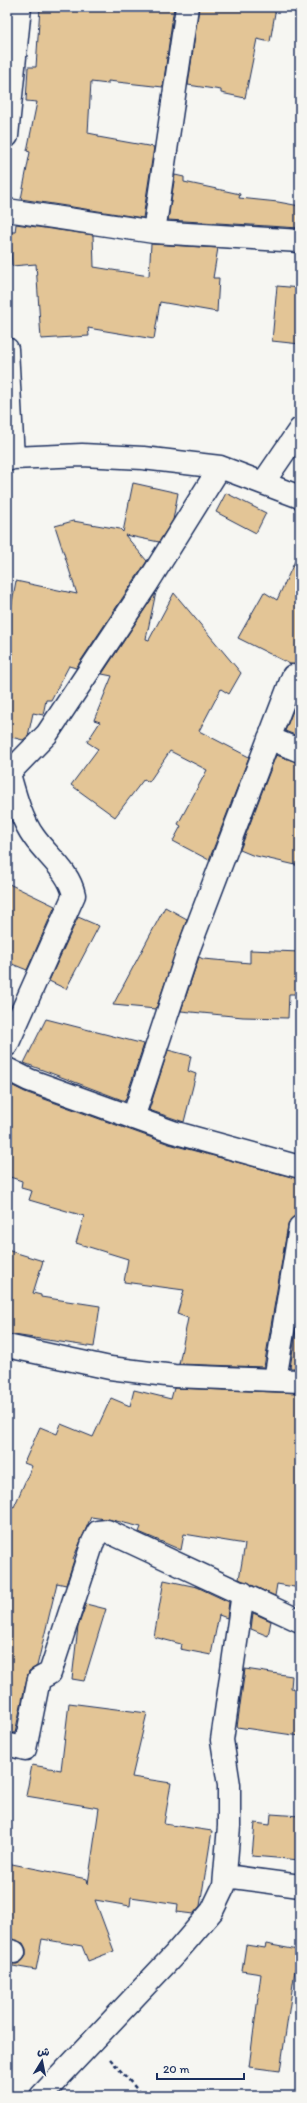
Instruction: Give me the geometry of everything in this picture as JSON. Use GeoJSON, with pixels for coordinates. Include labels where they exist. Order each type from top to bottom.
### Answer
{"type":"FeatureCollection","features":[{"type":"Feature","properties":{"kind":"street"},"geometry":{"type":"LineString","coordinates":[[7,136],[20,7]]}},
{"type":"Feature","properties":{"kind":"street"},"geometry":{"type":"LineString","coordinates":[[154,232],[187,7]]}},
{"type":"Feature","properties":{"kind":"street"},"geometry":{"type":"LineString","coordinates":[[7,210],[154,232],[300,241]]}},
{"type":"Feature","properties":{"kind":"street"},"geometry":{"type":"LineString","coordinates":[[7,349],[10,459],[82,455],[143,458],[220,467],[300,497]]}},
{"type":"Feature","properties":{"kind":"street"},"geometry":{"type":"LineString","coordinates":[[264,483],[300,428]]}},
{"type":"Feature","properties":{"kind":"street"},"geometry":{"type":"LineString","coordinates":[[7,1045],[74,895],[71,882],[33,836],[17,802],[8,774],[47,734],[147,584],[220,467]]}},
{"type":"Feature","properties":{"kind":"street"},"geometry":{"type":"LineString","coordinates":[[133,1118],[189,948],[293,676]]}},
{"type":"Feature","properties":{"kind":"street"},"geometry":{"type":"LineString","coordinates":[[269,738],[300,751]]}},
{"type":"Feature","properties":{"kind":"street"},"geometry":{"type":"LineString","coordinates":[[7,1069],[29,1080],[173,1132],[300,1167]]}},
{"type":"Feature","properties":{"kind":"street"},"geometry":{"type":"LineString","coordinates":[[274,1380],[300,1227]]}},
{"type":"Feature","properties":{"kind":"street"},"geometry":{"type":"LineString","coordinates":[[7,1346],[110,1368],[174,1376],[300,1381]]}},
{"type":"Feature","properties":{"kind":"street"},"geometry":{"type":"LineString","coordinates":[[7,1744],[25,1749],[39,1679],[50,1674],[93,1542],[98,1532],[107,1531],[243,1593],[297,1613]]}},
{"type":"Feature","properties":{"kind":"street"},"geometry":{"type":"LineString","coordinates":[[41,2096],[93,2039],[175,1954],[212,1911],[224,1886],[229,1826],[229,1785],[222,1740],[243,1593]]}},
{"type":"Feature","properties":{"kind":"street"},"geometry":{"type":"LineString","coordinates":[[226,1876],[300,1886]]}},
{"type":"Feature","properties":{"kind":"path"},"geometry":{"type":"LineString","coordinates":[[93,2039],[143,2096]]}},
{"type":"Feature","properties":{"kind":"building"},"geometry":{"type":"Polygon","coordinates":[[[40,7],[174,7],[163,87],[108,81],[108,84],[91,82],[88,133],[98,135],[98,137],[154,147],[143,218],[21,199],[30,152],[27,151],[37,102],[26,101],[28,67],[36,67],[40,7]]]}},
{"type":"Feature","properties":{"kind":"building"},"geometry":{"type":"Polygon","coordinates":[[[199,7],[276,7],[270,42],[257,39],[245,98],[221,93],[221,90],[188,85],[199,7]]]}},
{"type":"Feature","properties":{"kind":"building"},"geometry":{"type":"Polygon","coordinates":[[[175,175],[184,177],[184,182],[240,194],[239,198],[300,206],[300,228],[168,220],[175,175]]]}},
{"type":"Feature","properties":{"kind":"building"},"geometry":{"type":"Polygon","coordinates":[[[16,224],[93,235],[94,267],[149,276],[151,244],[218,248],[213,278],[219,278],[217,312],[160,302],[154,339],[88,328],[89,336],[41,339],[36,264],[12,266],[10,232],[15,232],[16,224]]]}},
{"type":"Feature","properties":{"kind":"building"},"geometry":{"type":"Polygon","coordinates":[[[277,286],[300,288],[300,344],[272,341],[277,286]]]}},
{"type":"Feature","properties":{"kind":"building"},"geometry":{"type":"Polygon","coordinates":[[[133,483],[178,493],[173,520],[159,542],[125,535],[147,561],[76,668],[69,666],[51,700],[46,700],[43,715],[33,713],[28,736],[23,740],[7,736],[7,629],[16,581],[77,594],[55,526],[73,521],[120,529],[123,532],[133,483]]]}},
{"type":"Feature","properties":{"kind":"building"},"geometry":{"type":"Polygon","coordinates":[[[226,493],[266,513],[256,533],[216,512],[226,493]]]}},
{"type":"Feature","properties":{"kind":"building"},"geometry":{"type":"Polygon","coordinates":[[[300,550],[300,666],[290,664],[238,638],[264,592],[277,600],[300,550]]]}},
{"type":"Feature","properties":{"kind":"building"},"geometry":{"type":"Polygon","coordinates":[[[156,592],[146,639],[149,640],[174,593],[241,673],[229,694],[221,689],[199,731],[249,757],[209,860],[173,841],[181,826],[178,824],[207,770],[170,751],[149,782],[144,779],[115,817],[71,785],[98,749],[87,742],[100,722],[94,720],[112,676],[102,674],[156,592]]]}},
{"type":"Feature","properties":{"kind":"building"},"geometry":{"type":"Polygon","coordinates":[[[300,693],[300,737],[285,731],[300,693]]]}},
{"type":"Feature","properties":{"kind":"building"},"geometry":{"type":"Polygon","coordinates":[[[276,755],[300,763],[300,866],[252,855],[240,850],[276,755]]]}},
{"type":"Feature","properties":{"kind":"building"},"geometry":{"type":"Polygon","coordinates":[[[7,883],[55,906],[27,970],[7,962],[7,883]]]}},
{"type":"Feature","properties":{"kind":"building"},"geometry":{"type":"Polygon","coordinates":[[[165,907],[187,919],[156,1009],[113,1005],[165,907]]]}},
{"type":"Feature","properties":{"kind":"building"},"geometry":{"type":"Polygon","coordinates":[[[78,917],[99,926],[66,989],[49,981],[78,917]]]}},
{"type":"Feature","properties":{"kind":"building"},"geometry":{"type":"Polygon","coordinates":[[[250,950],[300,952],[300,994],[289,994],[288,1018],[243,1017],[181,1011],[199,957],[203,959],[250,963],[250,950]]]}},
{"type":"Feature","properties":{"kind":"building"},"geometry":{"type":"Polygon","coordinates":[[[46,1019],[144,1044],[125,1101],[24,1063],[46,1019]]]}},
{"type":"Feature","properties":{"kind":"building"},"geometry":{"type":"Polygon","coordinates":[[[168,1050],[191,1056],[188,1071],[196,1074],[184,1122],[149,1110],[168,1050]]]}},
{"type":"Feature","properties":{"kind":"building"},"geometry":{"type":"Polygon","coordinates":[[[7,1083],[25,1092],[169,1144],[300,1179],[300,1215],[291,1219],[288,1225],[264,1367],[179,1364],[188,1318],[177,1314],[184,1290],[124,1282],[128,1259],[76,1243],[84,1216],[29,1200],[32,1191],[21,1188],[22,1181],[7,1176],[7,1083]]]}},
{"type":"Feature","properties":{"kind":"building"},"geometry":{"type":"Polygon","coordinates":[[[7,1250],[43,1261],[33,1293],[41,1295],[41,1297],[100,1306],[94,1347],[7,1334],[7,1250]]]}},
{"type":"Feature","properties":{"kind":"building"},"geometry":{"type":"Polygon","coordinates":[[[300,1305],[300,1368],[290,1368],[300,1305]]]}},
{"type":"Feature","properties":{"kind":"building"},"geometry":{"type":"Polygon","coordinates":[[[174,1388],[300,1393],[300,1588],[277,1584],[275,1596],[239,1579],[245,1544],[184,1534],[181,1550],[139,1532],[141,1527],[91,1517],[73,1559],[74,1560],[66,1585],[57,1583],[37,1666],[29,1671],[27,1677],[15,1733],[7,1732],[7,1504],[14,1507],[32,1466],[24,1463],[40,1427],[57,1434],[61,1424],[93,1437],[111,1398],[130,1406],[134,1390],[171,1399],[174,1388]]]}},
{"type":"Feature","properties":{"kind":"building"},"geometry":{"type":"Polygon","coordinates":[[[164,1580],[197,1587],[229,1602],[227,1618],[219,1615],[211,1655],[180,1649],[181,1644],[154,1637],[164,1580]]]}},
{"type":"Feature","properties":{"kind":"building"},"geometry":{"type":"Polygon","coordinates":[[[86,1604],[106,1609],[84,1681],[72,1679],[78,1627],[86,1604]]]}},
{"type":"Feature","properties":{"kind":"building"},"geometry":{"type":"Polygon","coordinates":[[[253,1613],[271,1621],[268,1636],[251,1629],[253,1613]]]}},
{"type":"Feature","properties":{"kind":"building"},"geometry":{"type":"Polygon","coordinates":[[[245,1669],[292,1676],[291,1688],[300,1689],[300,1736],[237,1727],[245,1669]]]}},
{"type":"Feature","properties":{"kind":"building"},"geometry":{"type":"Polygon","coordinates":[[[69,1703],[147,1713],[132,1777],[171,1783],[164,1824],[212,1831],[200,1906],[193,1914],[177,1912],[178,1904],[131,1897],[130,1906],[95,1900],[114,1951],[88,1961],[82,1946],[42,1939],[36,1970],[7,1965],[7,1963],[17,1964],[22,1961],[26,1956],[26,1949],[23,1943],[7,1938],[7,1863],[87,1879],[88,1884],[99,1808],[26,1796],[32,1765],[61,1770],[69,1703]]]}},
{"type":"Feature","properties":{"kind":"building"},"geometry":{"type":"Polygon","coordinates":[[[271,1814],[300,1816],[300,1860],[252,1856],[255,1823],[270,1825],[271,1814]]]}},
{"type":"Feature","properties":{"kind":"building"},"geometry":{"type":"Polygon","coordinates":[[[266,1944],[298,1950],[280,2071],[249,2067],[261,1974],[242,1971],[246,1945],[265,1948],[266,1944]]]}}]}
